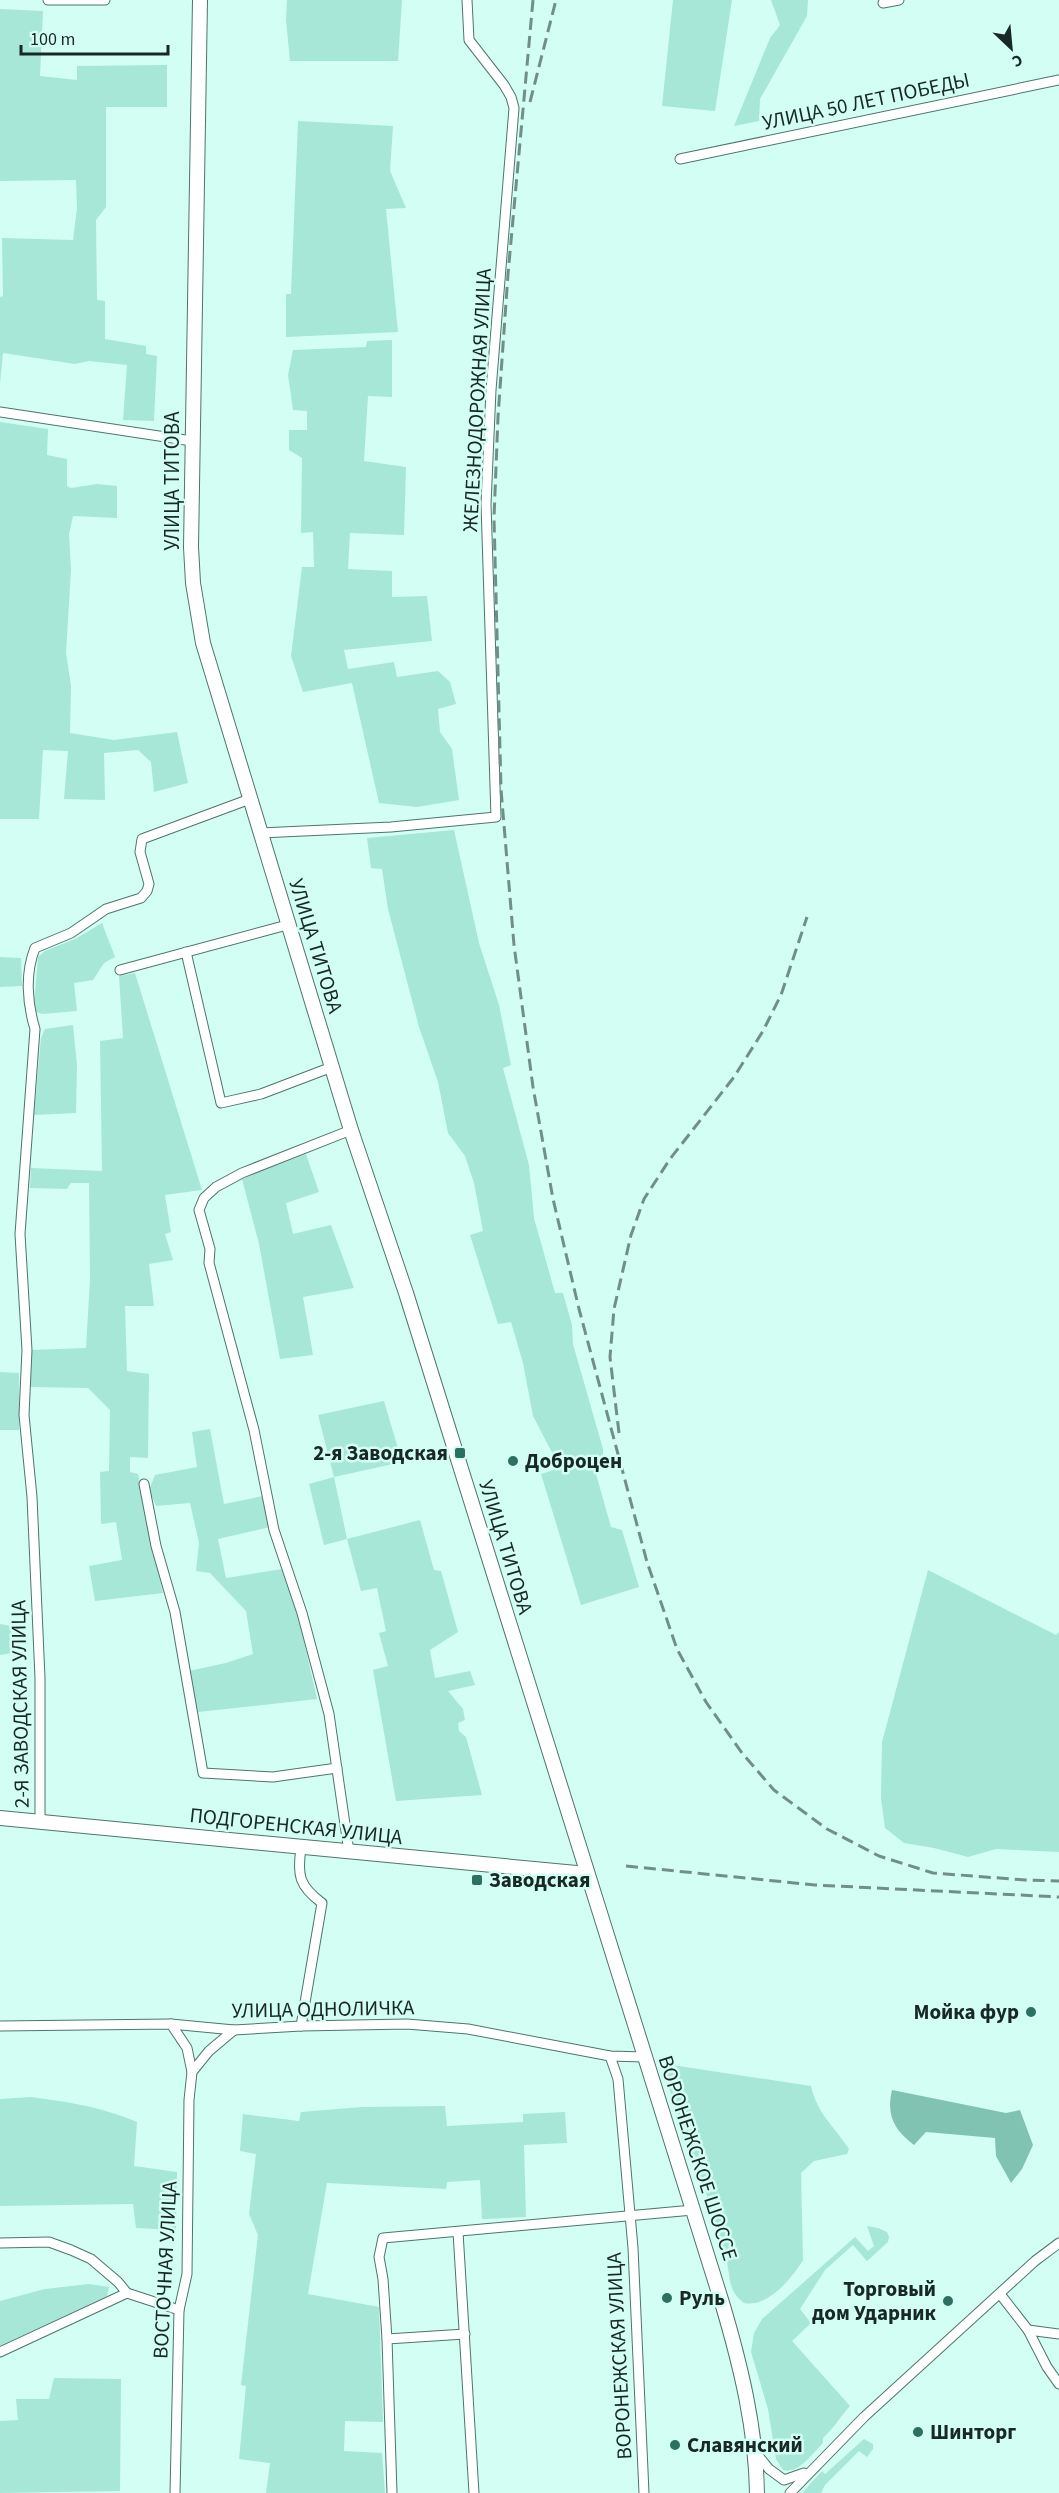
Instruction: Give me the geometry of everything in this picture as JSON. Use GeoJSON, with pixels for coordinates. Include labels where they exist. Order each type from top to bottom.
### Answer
{"type":"FeatureCollection","features":[{"type":"Feature","properties":{"kind":"main road","name":"УЛИЦА ТИТОВА"},"geometry":{"type":"LineString","coordinates":[[200,0],[192,556],[193,583],[201,633],[224,718],[351,1131],[406,1293],[587,1874]]}},
{"type":"Feature","properties":{"kind":"main road","name":"ПОДГОРЕНСКАЯ УЛИЦА"},"geometry":{"type":"LineString","coordinates":[[0,1818],[587,1874]]}},
{"type":"Feature","properties":{"kind":"main road","name":"ВОРОНЕЖСКОЕ ШОССЕ"},"geometry":{"type":"LineString","coordinates":[[587,1874],[737,2356],[756,2453],[757,2493]]}},
{"type":"Feature","properties":{"kind":"street"},"geometry":{"type":"LineString","coordinates":[[48,0],[105,0]]}},
{"type":"Feature","properties":{"kind":"street","name":"ЖЕЛЕЗНОДОРОЖНАЯ УЛИЦА"},"geometry":{"type":"LineString","coordinates":[[260,832],[390,827],[496,817],[486,504],[491,390],[514,108],[504,85],[469,40],[466,0]]}},
{"type":"Feature","properties":{"kind":"street"},"geometry":{"type":"LineString","coordinates":[[883,3],[899,0]]}},
{"type":"Feature","properties":{"kind":"street","name":"УЛИЦА 50 ЛЕТ ПОБЕДЫ"},"geometry":{"type":"LineString","coordinates":[[680,159],[1059,80]]}},
{"type":"Feature","properties":{"kind":"street"},"geometry":{"type":"LineString","coordinates":[[0,412],[192,441]]}},
{"type":"Feature","properties":{"kind":"street","name":"2-Я ЗАВОДСКАЯ УЛИЦА"},"geometry":{"type":"LineString","coordinates":[[40,1822],[40,1678],[32,1497],[24,1415],[27,1350],[20,1234],[34,1029],[29,1009],[29,963],[36,948],[71,933],[106,909],[141,898],[147,891],[148,884],[140,852],[142,840],[154,833],[249,799]]}},
{"type":"Feature","properties":{"kind":"street"},"geometry":{"type":"LineString","coordinates":[[120,970],[287,925]]}},
{"type":"Feature","properties":{"kind":"street"},"geometry":{"type":"LineString","coordinates":[[186,952],[221,1103],[261,1094],[332,1067]]}},
{"type":"Feature","properties":{"kind":"street"},"geometry":{"type":"LineString","coordinates":[[349,1852],[329,1714],[302,1613],[274,1530],[254,1430],[209,1263],[210,1249],[199,1210],[204,1198],[216,1187],[242,1173],[351,1131]]}},
{"type":"Feature","properties":{"kind":"street"},"geometry":{"type":"LineString","coordinates":[[144,1484],[156,1546],[175,1612],[203,1773],[273,1777],[338,1768]]}},
{"type":"Feature","properties":{"kind":"street"},"geometry":{"type":"LineString","coordinates":[[301,1848],[297,1871],[310,1894],[322,1903],[301,2026]]}},
{"type":"Feature","properties":{"kind":"street"},"geometry":{"type":"LineString","coordinates":[[171,2024],[187,2048],[192,2072]]}},
{"type":"Feature","properties":{"kind":"street","name":"УЛИЦА ОДНОЛИЧКА"},"geometry":{"type":"LineString","coordinates":[[0,2026],[171,2024],[234,2030],[407,2024],[468,2029],[610,2056],[644,2057]]}},
{"type":"Feature","properties":{"kind":"street"},"geometry":{"type":"LineString","coordinates":[[192,2072],[209,2051],[234,2030]]}},
{"type":"Feature","properties":{"kind":"street","name":"ВОРОНЕЖСКАЯ УЛИЦА"},"geometry":{"type":"LineString","coordinates":[[610,2056],[618,2079],[633,2248],[644,2493]]}},
{"type":"Feature","properties":{"kind":"street","name":"ВОСТОЧНАЯ УЛИЦА"},"geometry":{"type":"LineString","coordinates":[[175,2493],[179,2310],[187,2274],[189,2100],[192,2072]]}},
{"type":"Feature","properties":{"kind":"street"},"geometry":{"type":"LineString","coordinates":[[392,2493],[387,2339],[383,2279],[379,2257],[383,2238],[693,2210]]}},
{"type":"Feature","properties":{"kind":"street"},"geometry":{"type":"LineString","coordinates":[[458,2232],[474,2493]]}},
{"type":"Feature","properties":{"kind":"street"},"geometry":{"type":"LineString","coordinates":[[0,2243],[49,2242],[71,2250],[91,2259],[118,2282],[127,2293],[179,2310]]}},
{"type":"Feature","properties":{"kind":"street"},"geometry":{"type":"LineString","coordinates":[[790,2493],[864,2417],[1035,2261],[1059,2243]]}},
{"type":"Feature","properties":{"kind":"street"},"geometry":{"type":"LineString","coordinates":[[0,2352],[127,2293]]}},
{"type":"Feature","properties":{"kind":"street"},"geometry":{"type":"LineString","coordinates":[[1000,2294],[1028,2330],[1047,2367],[1059,2384]]}},
{"type":"Feature","properties":{"kind":"street"},"geometry":{"type":"LineString","coordinates":[[1028,2330],[1059,2334]]}},
{"type":"Feature","properties":{"kind":"street"},"geometry":{"type":"LineString","coordinates":[[387,2339],[465,2334]]}},
{"type":"Feature","properties":{"kind":"street"},"geometry":{"type":"LineString","coordinates":[[756,2453],[769,2469],[784,2480],[796,2478],[809,2471]]}},
{"type":"Feature","properties":{"kind":"green space"},"geometry":{"type":"Polygon","coordinates":[[[287,0],[402,0],[398,61],[290,61],[286,20],[287,0]]]}},
{"type":"Feature","properties":{"kind":"green space"},"geometry":{"type":"Polygon","coordinates":[[[673,0],[732,0],[715,111],[662,106],[673,0]]]}},
{"type":"Feature","properties":{"kind":"green space"},"geometry":{"type":"Polygon","coordinates":[[[771,0],[808,0],[807,16],[760,99],[759,121],[734,126],[770,38],[780,25],[771,0]]]}},
{"type":"Feature","properties":{"kind":"green space"},"geometry":{"type":"Polygon","coordinates":[[[0,9],[43,11],[40,76],[77,80],[77,66],[167,65],[167,107],[106,107],[106,207],[96,220],[97,300],[105,301],[105,339],[146,346],[146,354],[157,356],[154,421],[123,420],[127,365],[89,361],[75,364],[3,353],[0,384],[2,238],[73,240],[77,208],[76,180],[0,181],[0,9]]]}},
{"type":"Feature","properties":{"kind":"green space"},"geometry":{"type":"Polygon","coordinates":[[[298,121],[393,126],[390,171],[406,208],[386,209],[398,332],[286,337],[286,294],[291,294],[298,121]]]}},
{"type":"Feature","properties":{"kind":"green space"},"geometry":{"type":"Polygon","coordinates":[[[392,340],[392,397],[368,396],[364,461],[406,467],[404,535],[350,533],[348,569],[392,571],[392,597],[427,596],[432,641],[344,650],[348,669],[394,662],[397,677],[438,671],[450,682],[456,704],[438,709],[440,732],[452,749],[459,800],[417,807],[379,803],[352,683],[303,692],[291,656],[302,567],[314,567],[313,532],[301,533],[302,458],[289,450],[289,430],[307,430],[307,411],[293,410],[288,375],[293,350],[366,347],[367,341],[392,340]]]}},
{"type":"Feature","properties":{"kind":"green space"},"geometry":{"type":"Polygon","coordinates":[[[0,422],[48,429],[47,455],[67,459],[67,486],[71,488],[97,484],[117,486],[117,518],[73,516],[69,534],[71,570],[66,653],[71,686],[70,733],[114,740],[177,732],[188,783],[154,792],[151,762],[138,750],[104,753],[105,800],[64,799],[68,751],[43,750],[39,819],[0,819],[0,422]]]}},
{"type":"Feature","properties":{"kind":"green space"},"geometry":{"type":"Polygon","coordinates":[[[454,830],[479,943],[499,1005],[511,1065],[503,1068],[529,1165],[534,1218],[555,1293],[563,1293],[572,1325],[573,1344],[603,1449],[603,1456],[594,1467],[611,1527],[622,1530],[639,1587],[581,1605],[541,1474],[560,1468],[533,1416],[523,1363],[511,1322],[498,1324],[470,1235],[483,1231],[474,1183],[465,1156],[448,1133],[438,1082],[419,1027],[388,909],[382,869],[371,868],[367,838],[454,830]]]}},
{"type":"Feature","properties":{"kind":"green space"},"geometry":{"type":"Polygon","coordinates":[[[102,923],[115,957],[104,963],[93,980],[74,983],[77,1011],[43,1014],[36,1012],[34,1004],[38,957],[45,951],[77,938],[102,923]]]}},
{"type":"Feature","properties":{"kind":"green space"},"geometry":{"type":"Polygon","coordinates":[[[0,957],[21,958],[22,986],[0,987],[0,957]]]}},
{"type":"Feature","properties":{"kind":"green space"},"geometry":{"type":"Polygon","coordinates":[[[135,973],[202,1190],[165,1195],[171,1232],[165,1234],[173,1260],[149,1264],[154,1306],[125,1306],[127,1371],[149,1374],[148,1458],[130,1457],[130,1472],[138,1474],[163,1593],[95,1601],[89,1566],[122,1560],[116,1522],[101,1524],[100,1472],[109,1471],[110,1410],[88,1388],[30,1387],[30,1350],[86,1348],[90,1280],[89,1183],[71,1183],[67,1189],[30,1188],[31,1168],[102,1171],[100,1041],[123,1038],[119,976],[135,973]]]}},
{"type":"Feature","properties":{"kind":"green space"},"geometry":{"type":"Polygon","coordinates":[[[73,1025],[77,1065],[76,1113],[34,1115],[41,1038],[45,1029],[73,1025]]]}},
{"type":"Feature","properties":{"kind":"green space"},"geometry":{"type":"Polygon","coordinates":[[[306,1154],[319,1192],[286,1203],[293,1234],[331,1225],[354,1288],[303,1297],[313,1355],[280,1359],[259,1244],[242,1179],[306,1154]]]}},
{"type":"Feature","properties":{"kind":"green space"},"geometry":{"type":"Polygon","coordinates":[[[0,1372],[19,1373],[19,1430],[0,1430],[0,1372]]]}},
{"type":"Feature","properties":{"kind":"green space"},"geometry":{"type":"Polygon","coordinates":[[[384,1401],[402,1462],[334,1477],[318,1415],[384,1401]]]}},
{"type":"Feature","properties":{"kind":"green space"},"geometry":{"type":"Polygon","coordinates":[[[210,1429],[224,1504],[263,1496],[270,1527],[218,1539],[226,1578],[282,1569],[295,1602],[317,1699],[198,1712],[189,1671],[253,1654],[246,1611],[210,1573],[196,1571],[199,1543],[190,1503],[156,1506],[149,1490],[155,1475],[197,1467],[192,1432],[210,1429]]]}},
{"type":"Feature","properties":{"kind":"green space"},"geometry":{"type":"Polygon","coordinates":[[[334,1477],[347,1539],[324,1545],[309,1484],[334,1477]]]}},
{"type":"Feature","properties":{"kind":"green space"},"geometry":{"type":"Polygon","coordinates":[[[420,1520],[434,1570],[441,1571],[458,1632],[430,1650],[435,1678],[470,1671],[475,1685],[448,1691],[463,1709],[465,1720],[458,1723],[459,1731],[466,1737],[482,1795],[396,1801],[373,1670],[388,1666],[379,1633],[386,1631],[377,1588],[361,1591],[347,1539],[420,1520]]]}},
{"type":"Feature","properties":{"kind":"green space"},"geometry":{"type":"Polygon","coordinates":[[[928,1570],[1056,1635],[1059,1632],[1059,1852],[996,1849],[968,1857],[904,1843],[885,1828],[881,1798],[882,1742],[928,1570]]]}},
{"type":"Feature","properties":{"kind":"green space"},"geometry":{"type":"Polygon","coordinates":[[[0,1624],[11,1626],[12,1653],[0,1655],[0,1624]]]}},
{"type":"Feature","properties":{"kind":"green space"},"geometry":{"type":"Polygon","coordinates":[[[672,2065],[811,2086],[822,2112],[849,2149],[847,2154],[814,2161],[801,2173],[803,2260],[786,2283],[762,2301],[744,2303],[734,2293],[711,2208],[663,2071],[672,2065]]]}},
{"type":"Feature","properties":{"kind":"green space"},"geometry":{"type":"Polygon","coordinates":[[[892,2090],[1006,2113],[1020,2110],[1033,2145],[1022,2169],[1011,2183],[996,2156],[995,2138],[926,2132],[914,2145],[901,2134],[893,2121],[890,2107],[892,2090]]]}},
{"type":"Feature","properties":{"kind":"green space"},"geometry":{"type":"Polygon","coordinates":[[[31,2097],[111,2112],[137,2122],[134,2166],[177,2172],[176,2230],[136,2228],[133,2204],[0,2206],[0,2099],[31,2097]]]}},
{"type":"Feature","properties":{"kind":"green space"},"geometry":{"type":"Polygon","coordinates":[[[445,2106],[447,2126],[523,2122],[523,2114],[565,2112],[567,2143],[524,2145],[526,2217],[482,2219],[480,2180],[447,2182],[446,2189],[327,2183],[308,2294],[379,2307],[383,2422],[345,2421],[344,2451],[382,2453],[385,2493],[266,2493],[270,2463],[239,2459],[246,2386],[241,2385],[258,2235],[249,2214],[256,2154],[240,2151],[243,2114],[299,2121],[301,2112],[362,2107],[445,2106]]]}},
{"type":"Feature","properties":{"kind":"green space"},"geometry":{"type":"Polygon","coordinates":[[[867,2226],[887,2232],[888,2242],[867,2261],[853,2245],[825,2270],[800,2309],[811,2323],[792,2341],[850,2406],[823,2438],[823,2443],[805,2462],[794,2469],[783,2470],[776,2459],[768,2409],[751,2352],[754,2333],[762,2319],[855,2237],[868,2251],[874,2246],[867,2226]]]}},
{"type":"Feature","properties":{"kind":"green space"},"geometry":{"type":"Polygon","coordinates":[[[89,2284],[109,2287],[107,2296],[0,2346],[0,2301],[45,2289],[89,2284]]]}},
{"type":"Feature","properties":{"kind":"green space"},"geometry":{"type":"Polygon","coordinates":[[[54,2378],[121,2379],[120,2491],[0,2493],[0,2421],[18,2420],[16,2399],[49,2399],[54,2378]]]}},
{"type":"Feature","properties":{"kind":"green space"},"geometry":{"type":"Polygon","coordinates":[[[864,2439],[873,2444],[873,2449],[867,2457],[859,2451],[825,2485],[821,2493],[802,2493],[822,2471],[825,2474],[864,2439]]]}},
{"type":"Feature","properties":{"kind":"railway"},"geometry":{"type":"LineString","coordinates":[[533,0],[508,274],[498,417],[494,518],[501,789],[514,945],[533,1087],[553,1199],[579,1309],[647,1562],[677,1649],[706,1702],[742,1753],[774,1790],[827,1829],[879,1856],[933,1873],[1059,1881]]}},
{"type":"Feature","properties":{"kind":"railway"},"geometry":{"type":"LineString","coordinates":[[530,102],[556,0]]}},
{"type":"Feature","properties":{"kind":"railway"},"geometry":{"type":"LineString","coordinates":[[619,1433],[610,1357],[614,1309],[631,1235],[644,1199],[670,1159],[734,1077],[763,1031],[781,995],[807,917]]}},
{"type":"Feature","properties":{"kind":"railway"},"geometry":{"type":"LineString","coordinates":[[626,1866],[815,1885],[1059,1897]]}},
{"type":"Feature","properties":{"kind":"place","name":"2-я Заводская"},"geometry":{"type":"Point","coordinates":[460,1453]}},
{"type":"Feature","properties":{"kind":"place","name":"Доброцен"},"geometry":{"type":"Point","coordinates":[513,1461]}},
{"type":"Feature","properties":{"kind":"place","name":"Заводская"},"geometry":{"type":"Point","coordinates":[477,1880]}},
{"type":"Feature","properties":{"kind":"place","name":"Мойка фур"},"geometry":{"type":"Point","coordinates":[1031,2012]}},
{"type":"Feature","properties":{"kind":"place","name":"Руль"},"geometry":{"type":"Point","coordinates":[667,2298]}},
{"type":"Feature","properties":{"kind":"place","name":"Торговый дом Ударник"},"geometry":{"type":"Point","coordinates":[948,2301]}},
{"type":"Feature","properties":{"kind":"place","name":"Шинторг"},"geometry":{"type":"Point","coordinates":[918,2432]}},
{"type":"Feature","properties":{"kind":"place","name":"Славянский"},"geometry":{"type":"Point","coordinates":[675,2445]}}]}
